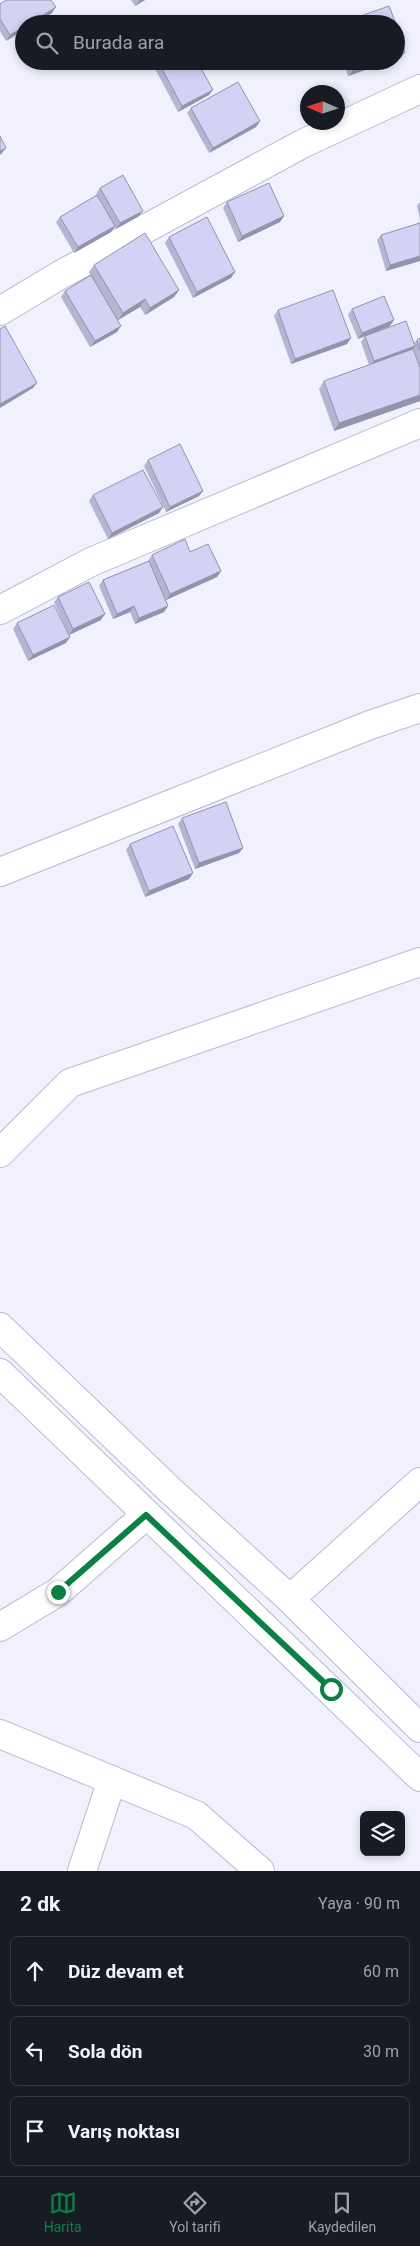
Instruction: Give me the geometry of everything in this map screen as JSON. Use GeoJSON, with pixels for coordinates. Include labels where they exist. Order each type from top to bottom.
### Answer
{"type":"FeatureCollection","features":[{"type":"Feature","properties":{"kind":"street"},"geometry":{"type":"LineString","coordinates":[[0,311],[60,275],[302,144],[420,90]]}},
{"type":"Feature","properties":{"kind":"street"},"geometry":{"type":"LineString","coordinates":[[0,610],[90,562],[420,423]]}},
{"type":"Feature","properties":{"kind":"street"},"geometry":{"type":"LineString","coordinates":[[0,872],[370,725],[420,708]]}},
{"type":"Feature","properties":{"kind":"street"},"geometry":{"type":"LineString","coordinates":[[0,1152],[70,1083],[420,962]]}},
{"type":"Feature","properties":{"kind":"street"},"geometry":{"type":"LineString","coordinates":[[0,1327],[171,1491],[290,1600],[420,1728]]}},
{"type":"Feature","properties":{"kind":"street"},"geometry":{"type":"LineString","coordinates":[[0,1373],[146,1515],[331,1689],[420,1777]]}},
{"type":"Feature","properties":{"kind":"street"},"geometry":{"type":"LineString","coordinates":[[290,1600],[420,1482]]}},
{"type":"Feature","properties":{"kind":"street"},"geometry":{"type":"LineString","coordinates":[[0,1627],[58,1592],[146,1515]]}},
{"type":"Feature","properties":{"kind":"street"},"geometry":{"type":"LineString","coordinates":[[0,1734],[196,1815],[260,1871]]}},
{"type":"Feature","properties":{"kind":"street"},"geometry":{"type":"LineString","coordinates":[[82,1871],[112,1780]]}},
{"type":"Feature","properties":{"kind":"building"},"geometry":{"type":"Polygon","coordinates":[[[6,0],[51,0],[56,7],[43,15],[15,15],[15,32],[10,35],[0,19],[0,4],[6,0]]]}},
{"type":"Feature","properties":{"kind":"building"},"geometry":{"type":"Polygon","coordinates":[[[389,6],[392,15],[364,15],[389,6]]]}},
{"type":"Feature","properties":{"kind":"building"},"geometry":{"type":"Polygon","coordinates":[[[163,70],[202,70],[213,90],[182,106],[163,70]]]}},
{"type":"Feature","properties":{"kind":"building"},"geometry":{"type":"Polygon","coordinates":[[[238,82],[260,121],[213,148],[191,108],[238,82]]]}},
{"type":"Feature","properties":{"kind":"building"},"geometry":{"type":"Polygon","coordinates":[[[0,136],[6,148],[0,151],[0,136]]]}},
{"type":"Feature","properties":{"kind":"building"},"geometry":{"type":"Polygon","coordinates":[[[123,175],[143,211],[120,223],[100,188],[123,175]]]}},
{"type":"Feature","properties":{"kind":"building"},"geometry":{"type":"Polygon","coordinates":[[[269,183],[284,216],[242,236],[227,202],[269,183]]]}},
{"type":"Feature","properties":{"kind":"building"},"geometry":{"type":"Polygon","coordinates":[[[97,195],[115,226],[78,247],[60,217],[97,195]]]}},
{"type":"Feature","properties":{"kind":"building"},"geometry":{"type":"Polygon","coordinates":[[[207,217],[235,272],[197,292],[169,237],[207,217]]]}},
{"type":"Feature","properties":{"kind":"building"},"geometry":{"type":"Polygon","coordinates":[[[420,223],[420,256],[390,265],[381,235],[420,223]]]}},
{"type":"Feature","properties":{"kind":"building"},"geometry":{"type":"Polygon","coordinates":[[[145,233],[179,290],[150,308],[145,299],[123,313],[94,265],[145,233]]]}},
{"type":"Feature","properties":{"kind":"building"},"geometry":{"type":"Polygon","coordinates":[[[91,275],[121,326],[95,341],[65,291],[91,275]]]}},
{"type":"Feature","properties":{"kind":"building"},"geometry":{"type":"Polygon","coordinates":[[[333,290],[351,338],[295,359],[278,310],[333,290]]]}},
{"type":"Feature","properties":{"kind":"building"},"geometry":{"type":"Polygon","coordinates":[[[384,296],[394,320],[362,333],[352,309],[384,296]]]}},
{"type":"Feature","properties":{"kind":"building"},"geometry":{"type":"Polygon","coordinates":[[[406,321],[415,346],[374,361],[365,336],[406,321]]]}},
{"type":"Feature","properties":{"kind":"building"},"geometry":{"type":"Polygon","coordinates":[[[5,326],[37,383],[0,404],[0,329],[5,326]]]}},
{"type":"Feature","properties":{"kind":"building"},"geometry":{"type":"Polygon","coordinates":[[[420,338],[420,350],[417,340],[420,338]]]}},
{"type":"Feature","properties":{"kind":"building"},"geometry":{"type":"Polygon","coordinates":[[[413,349],[420,368],[420,395],[339,423],[324,381],[413,349]]]}},
{"type":"Feature","properties":{"kind":"building"},"geometry":{"type":"Polygon","coordinates":[[[180,444],[203,491],[170,507],[148,460],[180,444]]]}},
{"type":"Feature","properties":{"kind":"building"},"geometry":{"type":"Polygon","coordinates":[[[143,470],[163,507],[112,533],[93,495],[143,470]]]}},
{"type":"Feature","properties":{"kind":"building"},"geometry":{"type":"Polygon","coordinates":[[[185,539],[190,552],[208,544],[221,571],[170,594],[152,555],[185,539]]]}},
{"type":"Feature","properties":{"kind":"building"},"geometry":{"type":"Polygon","coordinates":[[[149,561],[168,606],[139,618],[134,606],[117,614],[103,580],[149,561]]]}},
{"type":"Feature","properties":{"kind":"building"},"geometry":{"type":"Polygon","coordinates":[[[89,582],[105,614],[73,629],[58,597],[89,582]]]}},
{"type":"Feature","properties":{"kind":"building"},"geometry":{"type":"Polygon","coordinates":[[[54,605],[70,637],[33,655],[17,623],[54,605]]]}},
{"type":"Feature","properties":{"kind":"building"},"geometry":{"type":"Polygon","coordinates":[[[226,802],[243,848],[199,863],[182,818],[226,802]]]}},
{"type":"Feature","properties":{"kind":"building"},"geometry":{"type":"Polygon","coordinates":[[[173,826],[193,873],[149,891],[130,844],[173,826]]]}},
{"type":"Feature","properties":{"kind":"route"},"geometry":{"type":"LineString","coordinates":[[58,1592],[146,1515],[331,1689]]}}]}
